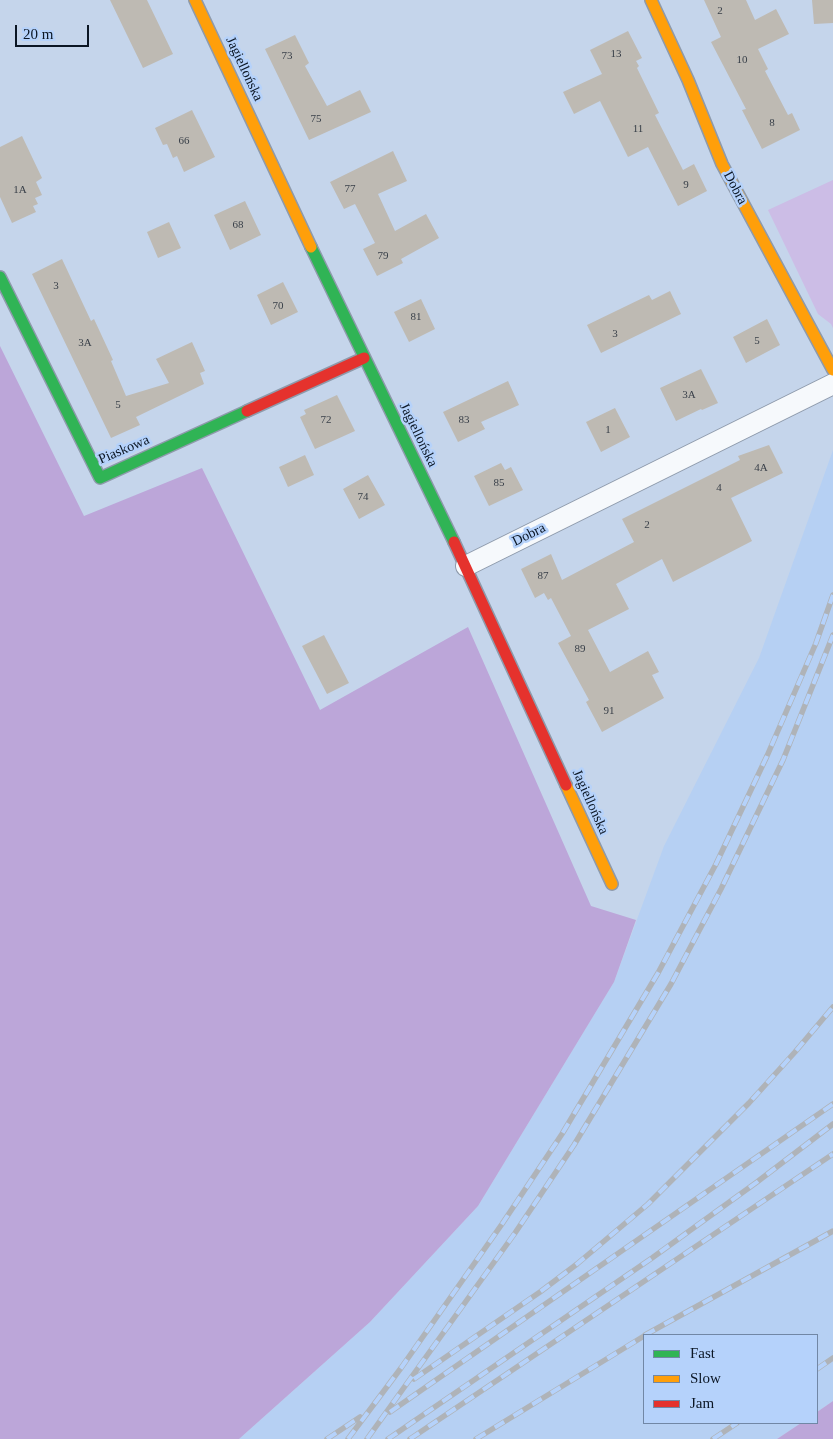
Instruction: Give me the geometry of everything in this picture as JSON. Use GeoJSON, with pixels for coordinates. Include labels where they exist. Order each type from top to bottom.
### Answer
{"type":"FeatureCollection","features":[{"type":"Feature","properties":{"kind":"street","name":"Jagiellońska"},"geometry":{"type":"LineString","coordinates":[[195,0],[364,358],[466,566],[546,739],[598,858],[612,884]]}},
{"type":"Feature","properties":{"kind":"street","name":"Dobra"},"geometry":{"type":"LineString","coordinates":[[651,0],[688,80],[722,164],[833,370]]}},
{"type":"Feature","properties":{"kind":"street","name":"Piaskowa"},"geometry":{"type":"LineString","coordinates":[[0,277],[100,478],[364,358]]}},
{"type":"Feature","properties":{"kind":"street","name":"Dobra"},"geometry":{"type":"LineString","coordinates":[[466,566],[833,384]]}},
{"type":"Feature","properties":{"kind":"shaded area"},"geometry":{"type":"Polygon","coordinates":[[[833,180],[833,328],[831,324],[818,314],[768,210],[833,180]]]}},
{"type":"Feature","properties":{"kind":"shaded area"},"geometry":{"type":"Polygon","coordinates":[[[0,346],[84,516],[202,468],[320,710],[468,627],[591,906],[636,920],[614,982],[478,1206],[370,1322],[239,1439],[0,1439],[0,346]]]}},
{"type":"Feature","properties":{"kind":"shaded area"},"geometry":{"type":"Polygon","coordinates":[[[833,450],[833,1401],[818,1411],[818,1334],[643,1334],[643,1424],[800,1424],[777,1439],[239,1439],[370,1322],[478,1206],[614,982],[664,846],[759,658],[833,450]]]}},
{"type":"Feature","properties":{"kind":"shaded area"},"geometry":{"type":"Polygon","coordinates":[[[833,1401],[833,1439],[777,1439],[800,1424],[818,1424],[818,1411],[833,1401]]]}},
{"type":"Feature","properties":{"kind":"building"},"geometry":{"type":"Polygon","coordinates":[[[110,0],[147,0],[173,54],[143,68],[110,0]]]}},
{"type":"Feature","properties":{"kind":"building"},"geometry":{"type":"Polygon","coordinates":[[[704,0],[746,0],[755,20],[776,9],[789,34],[758,49],[768,69],[765,71],[788,115],[792,113],[800,130],[762,149],[742,110],[746,109],[711,42],[721,37],[704,0]]]}},
{"type":"Feature","properties":{"kind":"building"},"geometry":{"type":"Polygon","coordinates":[[[812,0],[833,0],[833,23],[814,24],[812,0]]]}},
{"type":"Feature","properties":{"kind":"building"},"geometry":{"type":"Polygon","coordinates":[[[628,31],[642,58],[636,61],[639,66],[637,68],[659,113],[655,115],[683,170],[694,164],[707,191],[678,206],[648,147],[628,157],[600,101],[574,114],[563,92],[602,74],[590,50],[628,31]]]}},
{"type":"Feature","properties":{"kind":"building"},"geometry":{"type":"Polygon","coordinates":[[[295,35],[309,63],[305,66],[327,106],[360,90],[371,112],[309,140],[265,49],[295,35]]]}},
{"type":"Feature","properties":{"kind":"building"},"geometry":{"type":"Polygon","coordinates":[[[192,110],[215,157],[184,172],[177,156],[173,158],[167,144],[163,145],[155,128],[192,110]]]}},
{"type":"Feature","properties":{"kind":"building"},"geometry":{"type":"Polygon","coordinates":[[[22,136],[42,178],[36,182],[42,195],[35,198],[38,204],[33,206],[36,212],[12,223],[0,197],[0,147],[22,136]]]}},
{"type":"Feature","properties":{"kind":"building"},"geometry":{"type":"Polygon","coordinates":[[[393,151],[407,181],[378,194],[395,231],[426,214],[439,238],[401,259],[403,263],[377,276],[363,249],[375,243],[355,204],[344,209],[330,182],[393,151]]]}},
{"type":"Feature","properties":{"kind":"building"},"geometry":{"type":"Polygon","coordinates":[[[245,201],[261,235],[230,250],[214,215],[245,201]]]}},
{"type":"Feature","properties":{"kind":"building"},"geometry":{"type":"Polygon","coordinates":[[[169,222],[181,248],[158,258],[147,232],[169,222]]]}},
{"type":"Feature","properties":{"kind":"building"},"geometry":{"type":"Polygon","coordinates":[[[62,259],[91,321],[94,319],[113,360],[111,361],[126,396],[169,383],[156,359],[192,342],[205,371],[200,373],[204,384],[136,417],[140,425],[111,438],[32,274],[62,259]]]}},
{"type":"Feature","properties":{"kind":"building"},"geometry":{"type":"Polygon","coordinates":[[[283,282],[298,312],[271,325],[257,295],[283,282]]]}},
{"type":"Feature","properties":{"kind":"building"},"geometry":{"type":"Polygon","coordinates":[[[670,291],[681,314],[601,353],[587,325],[649,295],[652,300],[670,291]]]}},
{"type":"Feature","properties":{"kind":"building"},"geometry":{"type":"Polygon","coordinates":[[[421,299],[435,329],[409,342],[394,312],[421,299]]]}},
{"type":"Feature","properties":{"kind":"building"},"geometry":{"type":"Polygon","coordinates":[[[767,319],[780,345],[746,363],[733,337],[767,319]]]}},
{"type":"Feature","properties":{"kind":"building"},"geometry":{"type":"Polygon","coordinates":[[[701,369],[718,403],[676,421],[660,388],[701,369]]]}},
{"type":"Feature","properties":{"kind":"building"},"geometry":{"type":"Polygon","coordinates":[[[508,381],[519,405],[481,422],[485,429],[458,442],[443,412],[508,381]]]}},
{"type":"Feature","properties":{"kind":"building"},"geometry":{"type":"Polygon","coordinates":[[[337,395],[355,431],[315,449],[300,417],[306,414],[304,410],[337,395]]]}},
{"type":"Feature","properties":{"kind":"building"},"geometry":{"type":"Polygon","coordinates":[[[615,408],[630,437],[601,452],[586,422],[615,408]]]}},
{"type":"Feature","properties":{"kind":"building"},"geometry":{"type":"Polygon","coordinates":[[[769,445],[783,473],[731,498],[752,541],[673,582],[662,559],[616,584],[629,609],[588,630],[610,672],[648,651],[659,672],[652,675],[664,698],[602,732],[586,702],[589,700],[558,643],[571,636],[551,598],[548,600],[544,593],[535,598],[521,569],[551,554],[562,580],[634,542],[622,519],[740,460],[738,456],[769,445]]]}},
{"type":"Feature","properties":{"kind":"building"},"geometry":{"type":"Polygon","coordinates":[[[305,455],[314,475],[288,487],[279,467],[305,455]]]}},
{"type":"Feature","properties":{"kind":"building"},"geometry":{"type":"Polygon","coordinates":[[[501,463],[505,470],[511,467],[523,490],[489,506],[474,476],[501,463]]]}},
{"type":"Feature","properties":{"kind":"building"},"geometry":{"type":"Polygon","coordinates":[[[368,475],[385,505],[359,519],[343,489],[368,475]]]}},
{"type":"Feature","properties":{"kind":"building"},"geometry":{"type":"Polygon","coordinates":[[[324,635],[349,683],[327,694],[302,646],[324,635]]]}},
{"type":"Feature","properties":{"kind":"railway"},"geometry":{"type":"LineString","coordinates":[[348,1439],[401,1368],[502,1224],[562,1134],[658,973],[716,864],[767,756],[816,643],[833,595]]}},
{"type":"Feature","properties":{"kind":"railway"},"geometry":{"type":"LineString","coordinates":[[367,1439],[515,1233],[574,1145],[671,984],[721,889],[783,760],[833,635]]}},
{"type":"Feature","properties":{"kind":"railway"},"geometry":{"type":"LineString","coordinates":[[414,1379],[540,1292],[577,1264],[648,1204],[749,1103],[833,1007]]}},
{"type":"Feature","properties":{"kind":"railway"},"geometry":{"type":"LineString","coordinates":[[390,1412],[833,1104]]}},
{"type":"Feature","properties":{"kind":"railway"},"geometry":{"type":"LineString","coordinates":[[388,1439],[652,1258],[833,1124]]}},
{"type":"Feature","properties":{"kind":"railway"},"geometry":{"type":"LineString","coordinates":[[410,1439],[833,1154]]}},
{"type":"Feature","properties":{"kind":"railway"},"geometry":{"type":"LineString","coordinates":[[647,1334],[833,1231]]}},
{"type":"Feature","properties":{"kind":"railway"},"geometry":{"type":"LineString","coordinates":[[476,1439],[643,1337]]}},
{"type":"Feature","properties":{"kind":"railway"},"geometry":{"type":"LineString","coordinates":[[818,1368],[833,1358]]}},
{"type":"Feature","properties":{"kind":"railway"},"geometry":{"type":"LineString","coordinates":[[327,1439],[360,1417]]}},
{"type":"Feature","properties":{"kind":"railway"},"geometry":{"type":"LineString","coordinates":[[713,1439],[736,1424]]}},
{"type":"Feature","properties":{"kind":"traffic: fast"},"geometry":{"type":"LineString","coordinates":[[311,247],[454,542]]}},
{"type":"Feature","properties":{"kind":"traffic: fast"},"geometry":{"type":"LineString","coordinates":[[0,277],[100,478],[247,411]]}},
{"type":"Feature","properties":{"kind":"traffic: slow"},"geometry":{"type":"LineString","coordinates":[[195,0],[311,247]]}},
{"type":"Feature","properties":{"kind":"traffic: slow"},"geometry":{"type":"LineString","coordinates":[[651,0],[688,80],[722,164],[833,370]]}},
{"type":"Feature","properties":{"kind":"traffic: slow"},"geometry":{"type":"LineString","coordinates":[[566,785],[612,884]]}},
{"type":"Feature","properties":{"kind":"traffic: jam"},"geometry":{"type":"LineString","coordinates":[[247,411],[364,358]]}},
{"type":"Feature","properties":{"kind":"traffic: jam"},"geometry":{"type":"LineString","coordinates":[[454,542],[566,785]]}}]}
